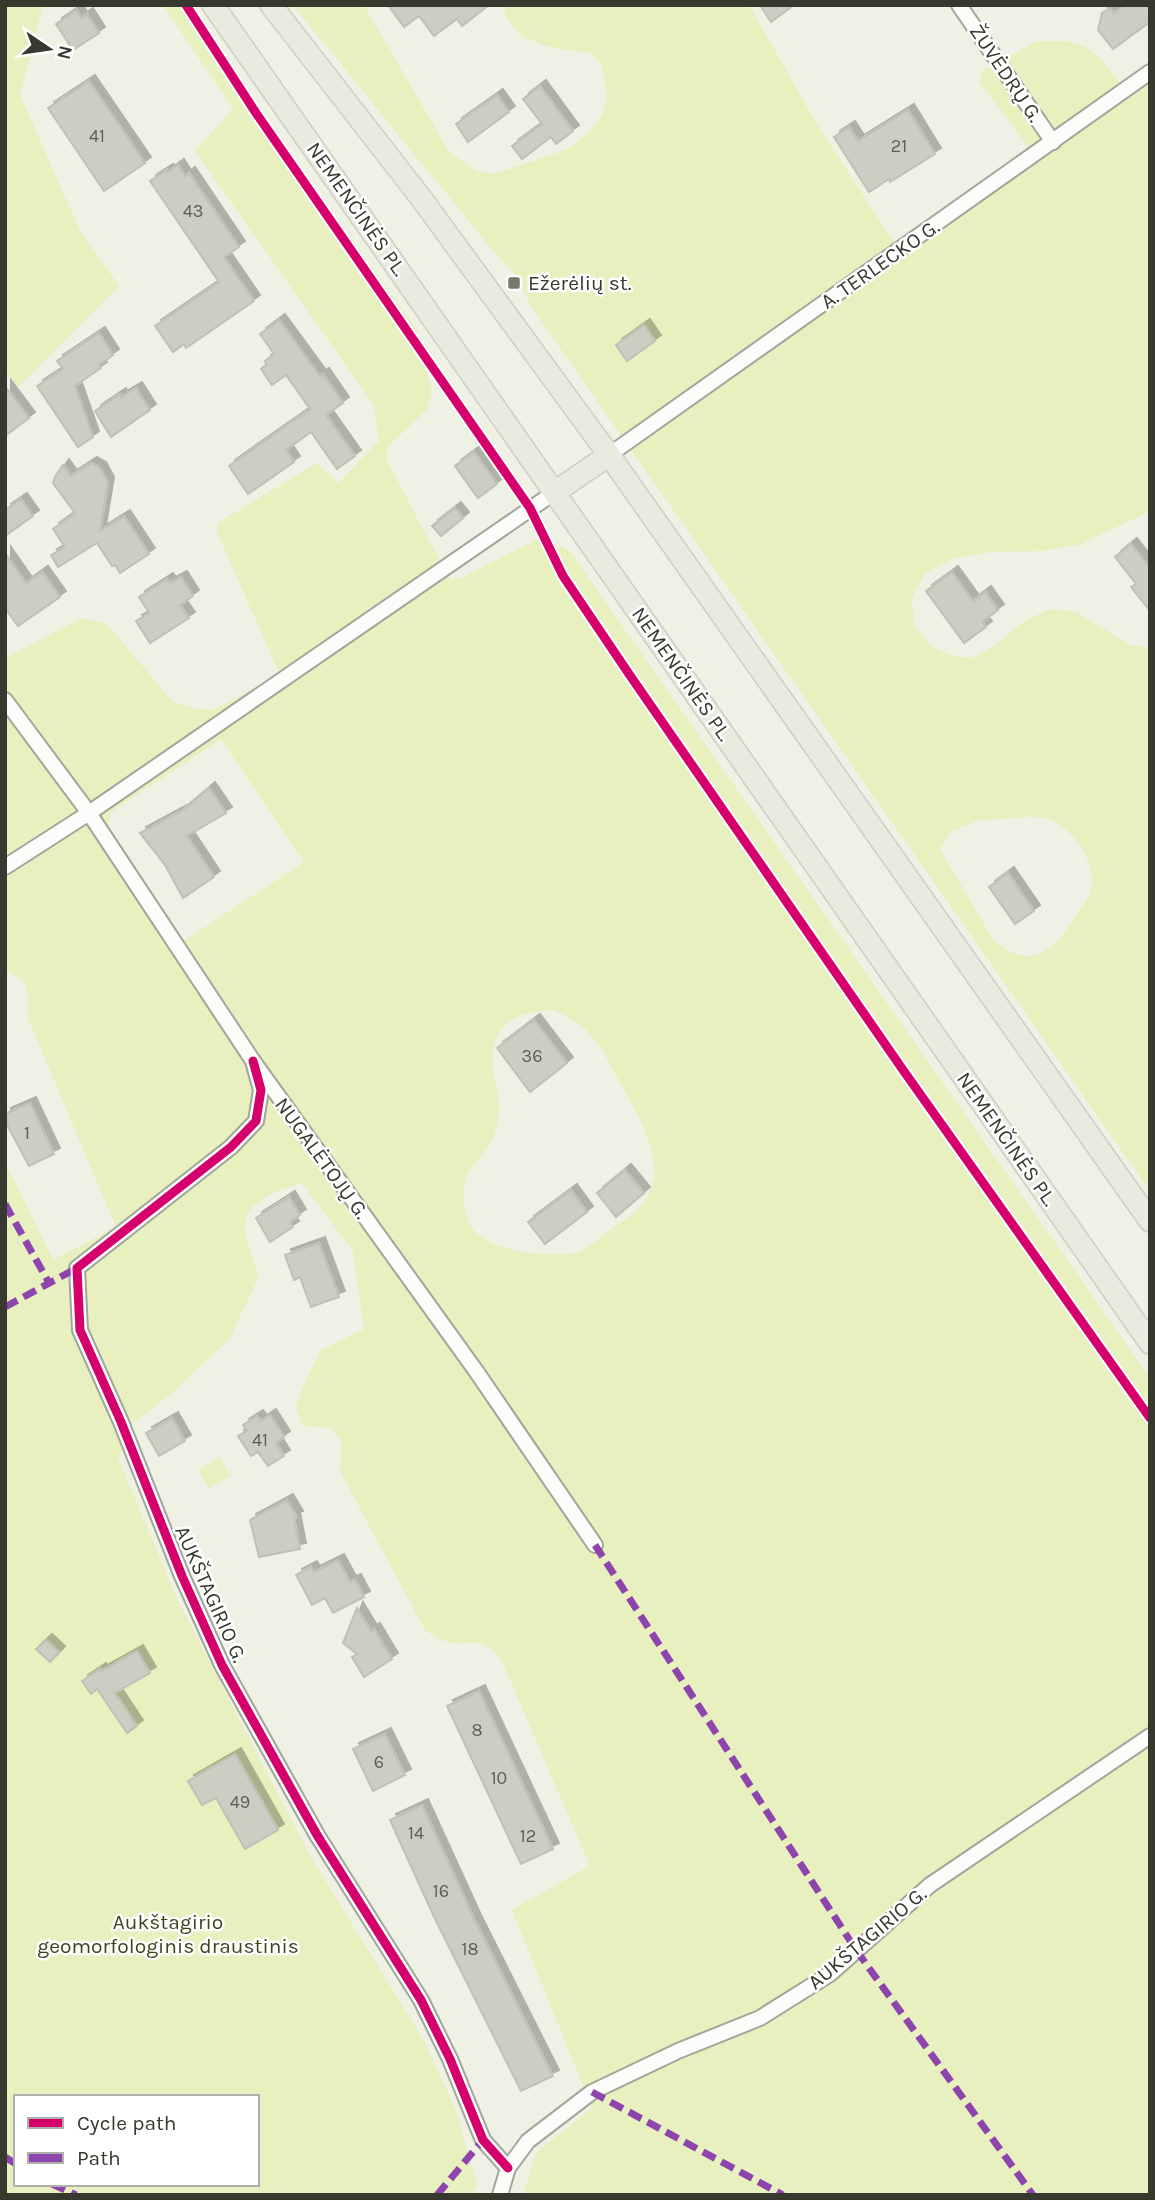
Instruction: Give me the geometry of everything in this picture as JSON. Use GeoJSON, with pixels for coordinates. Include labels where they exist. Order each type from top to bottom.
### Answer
{"type":"FeatureCollection","features":[{"type":"Feature","properties":{"kind":"main road","name":"NEMENČINĖS PL."},"geometry":{"type":"LineString","coordinates":[[213,5],[1150,1343]]}},
{"type":"Feature","properties":{"kind":"main road"},"geometry":{"type":"LineString","coordinates":[[271,5],[421,198],[609,455],[1150,1221]]}},
{"type":"Feature","properties":{"kind":"main road"},"geometry":{"type":"LineString","coordinates":[[555,492],[609,455]]}},
{"type":"Feature","properties":{"kind":"street","name":"ŽUVĖDRŲ G."},"geometry":{"type":"LineString","coordinates":[[959,5],[1052,142]]}},
{"type":"Feature","properties":{"kind":"street","name":"A. TERLECKO G."},"geometry":{"type":"LineString","coordinates":[[609,455],[1150,72]]}},
{"type":"Feature","properties":{"kind":"street"},"geometry":{"type":"LineString","coordinates":[[5,867],[89,813],[555,492]]}},
{"type":"Feature","properties":{"kind":"street","name":"NUGALĖTOJŲ G."},"geometry":{"type":"LineString","coordinates":[[5,699],[89,813],[253,1061],[468,1359],[595,1545]]}},
{"type":"Feature","properties":{"kind":"street","name":"AUKŠTAGIRIO G."},"geometry":{"type":"LineString","coordinates":[[253,1061],[261,1090],[256,1121],[231,1147],[77,1268],[80,1330],[222,1665],[317,1835],[421,2000],[450,2059],[483,2140],[508,2168]]}},
{"type":"Feature","properties":{"kind":"street","name":"AUKŠTAGIRIO G."},"geometry":{"type":"LineString","coordinates":[[500,2195],[508,2168],[528,2141],[592,2092],[678,2051],[760,2018],[830,1975],[930,1885],[1150,1736]]}},
{"type":"Feature","properties":{"kind":"green space"},"geometry":{"type":"Polygon","coordinates":[[[5,5],[45,5],[20,95],[80,231],[119,286],[18,387],[5,369],[5,5]]]}},
{"type":"Feature","properties":{"kind":"green space","name":"Aukštagirio geomorfologinis draustinis"},"geometry":{"type":"Polygon","coordinates":[[[163,5],[184,5],[417,330],[432,392],[427,409],[387,448],[387,461],[450,580],[461,578],[540,538],[569,550],[1150,1378],[1150,2195],[523,2195],[536,2153],[592,2108],[512,1910],[590,1866],[501,1659],[485,1646],[445,1641],[425,1630],[340,1471],[342,1442],[331,1428],[303,1426],[296,1408],[320,1351],[364,1329],[353,1251],[302,1183],[265,1197],[250,1210],[246,1218],[245,1233],[259,1276],[230,1338],[170,1395],[134,1422],[118,1458],[175,1595],[309,1854],[424,2041],[455,2108],[477,2185],[471,2195],[5,2195],[5,1162],[53,1260],[116,1227],[27,1016],[29,997],[23,980],[5,970],[5,658],[82,618],[107,624],[172,701],[195,709],[213,710],[280,675],[217,532],[218,523],[317,463],[338,483],[379,441],[374,405],[195,151],[233,109],[163,5]],[[221,739],[112,811],[107,826],[181,943],[304,862],[221,739]],[[553,1010],[523,1015],[504,1026],[497,1035],[493,1060],[499,1102],[497,1124],[492,1140],[467,1176],[464,1206],[472,1228],[485,1240],[510,1249],[555,1255],[578,1252],[586,1248],[629,1217],[649,1194],[654,1172],[650,1144],[644,1129],[604,1053],[581,1026],[553,1010]]]}},
{"type":"Feature","properties":{"kind":"green space"},"geometry":{"type":"Polygon","coordinates":[[[293,5],[364,5],[449,152],[476,171],[495,174],[568,149],[589,132],[603,114],[607,95],[601,63],[590,53],[548,47],[521,36],[507,18],[503,5],[752,5],[750,7],[816,123],[902,255],[1038,159],[980,83],[982,71],[1037,41],[1066,41],[1085,47],[1100,57],[1130,97],[1150,83],[1150,511],[1081,544],[1043,551],[993,552],[954,558],[926,572],[911,599],[915,626],[931,646],[956,657],[974,657],[997,644],[1023,622],[1049,609],[1076,612],[1130,645],[1150,648],[1150,1191],[530,305],[519,278],[494,252],[293,5]],[[1045,818],[977,821],[952,831],[940,849],[992,938],[1005,949],[1018,955],[1029,956],[1050,948],[1068,928],[1088,898],[1092,877],[1086,856],[1074,837],[1057,823],[1045,818]]]}},
{"type":"Feature","properties":{"kind":"green space"},"geometry":{"type":"Polygon","coordinates":[[[220,1457],[231,1476],[209,1489],[198,1470],[220,1457]]]}},
{"type":"Feature","properties":{"kind":"building"},"geometry":{"type":"Polygon","coordinates":[[[388,5],[489,5],[462,26],[457,19],[434,36],[419,16],[404,27],[388,5]]]}},
{"type":"Feature","properties":{"kind":"building"},"geometry":{"type":"Polygon","coordinates":[[[760,5],[794,5],[771,22],[760,5]]]}},
{"type":"Feature","properties":{"kind":"building"},"geometry":{"type":"Polygon","coordinates":[[[1125,5],[1150,5],[1150,22],[1113,49],[1098,30],[1102,13],[1110,8],[1114,13],[1125,5]]]}},
{"type":"Feature","properties":{"kind":"building"},"geometry":{"type":"Polygon","coordinates":[[[77,10],[81,18],[87,14],[99,33],[73,50],[56,24],[77,10]]]}},
{"type":"Feature","properties":{"kind":"building"},"geometry":{"type":"Polygon","coordinates":[[[89,81],[145,163],[104,191],[48,108],[89,81]]]}},
{"type":"Feature","properties":{"kind":"building"},"geometry":{"type":"Polygon","coordinates":[[[540,86],[573,131],[556,144],[551,137],[522,159],[512,146],[542,124],[523,99],[540,86]]]}},
{"type":"Feature","properties":{"kind":"building"},"geometry":{"type":"Polygon","coordinates":[[[497,95],[509,112],[468,142],[456,124],[497,95]]]}},
{"type":"Feature","properties":{"kind":"building"},"geometry":{"type":"Polygon","coordinates":[[[908,110],[935,154],[869,192],[834,137],[849,127],[858,141],[908,110]]]}},
{"type":"Feature","properties":{"kind":"building"},"geometry":{"type":"Polygon","coordinates":[[[178,165],[185,176],[189,173],[239,247],[224,257],[254,301],[186,348],[184,344],[173,352],[155,326],[219,282],[150,181],[178,165]]]}},
{"type":"Feature","properties":{"kind":"building"},"geometry":{"type":"Polygon","coordinates":[[[279,320],[343,403],[326,415],[355,456],[337,469],[311,432],[286,450],[294,462],[248,494],[229,466],[310,409],[286,375],[272,385],[261,369],[266,365],[265,361],[274,354],[260,334],[279,320]]]}},
{"type":"Feature","properties":{"kind":"building"},"geometry":{"type":"Polygon","coordinates":[[[644,325],[655,341],[627,361],[616,345],[644,325]]]}},
{"type":"Feature","properties":{"kind":"building"},"geometry":{"type":"Polygon","coordinates":[[[99,333],[113,355],[99,365],[101,368],[75,386],[93,437],[78,447],[37,386],[63,369],[57,361],[99,333]]]}},
{"type":"Feature","properties":{"kind":"building"},"geometry":{"type":"Polygon","coordinates":[[[5,386],[29,418],[5,436],[5,386]]]}},
{"type":"Feature","properties":{"kind":"building"},"geometry":{"type":"Polygon","coordinates":[[[136,388],[150,410],[111,437],[95,411],[120,394],[121,397],[136,388]]]}},
{"type":"Feature","properties":{"kind":"building"},"geometry":{"type":"Polygon","coordinates":[[[474,452],[497,484],[478,498],[455,466],[474,452]]]}},
{"type":"Feature","properties":{"kind":"building"},"geometry":{"type":"Polygon","coordinates":[[[91,463],[100,468],[108,483],[100,531],[124,516],[149,554],[120,573],[97,543],[58,567],[51,555],[65,547],[53,529],[75,513],[53,483],[55,477],[63,465],[71,476],[91,463]]]}},
{"type":"Feature","properties":{"kind":"building"},"geometry":{"type":"Polygon","coordinates":[[[21,499],[33,516],[5,536],[5,510],[21,499]]]}},
{"type":"Feature","properties":{"kind":"building"},"geometry":{"type":"Polygon","coordinates":[[[455,508],[463,518],[441,536],[432,526],[455,508]]]}},
{"type":"Feature","properties":{"kind":"building"},"geometry":{"type":"Polygon","coordinates":[[[1131,544],[1150,568],[1150,611],[1131,587],[1136,584],[1115,557],[1131,544]]]}},
{"type":"Feature","properties":{"kind":"building"},"geometry":{"type":"Polygon","coordinates":[[[5,553],[26,583],[42,572],[60,597],[18,626],[5,608],[5,553]]]}},
{"type":"Feature","properties":{"kind":"building"},"geometry":{"type":"Polygon","coordinates":[[[952,572],[973,601],[985,592],[998,610],[982,622],[986,627],[964,643],[926,591],[952,572]]]}},
{"type":"Feature","properties":{"kind":"building"},"geometry":{"type":"Polygon","coordinates":[[[181,577],[193,596],[180,605],[189,618],[150,643],[136,621],[149,613],[139,597],[167,579],[170,583],[181,577]]]}},
{"type":"Feature","properties":{"kind":"building"},"geometry":{"type":"Polygon","coordinates":[[[209,788],[226,813],[187,836],[214,877],[183,898],[165,865],[140,833],[183,810],[209,788]]]}},
{"type":"Feature","properties":{"kind":"building"},"geometry":{"type":"Polygon","coordinates":[[[1008,873],[1034,911],[1015,924],[989,887],[1008,873]]]}},
{"type":"Feature","properties":{"kind":"building"},"geometry":{"type":"Polygon","coordinates":[[[534,1020],[567,1063],[530,1092],[497,1048],[534,1020]]]}},
{"type":"Feature","properties":{"kind":"building"},"geometry":{"type":"Polygon","coordinates":[[[30,1103],[54,1154],[29,1166],[5,1121],[5,1114],[30,1103]]]}},
{"type":"Feature","properties":{"kind":"building"},"geometry":{"type":"Polygon","coordinates":[[[625,1170],[644,1193],[616,1217],[597,1193],[625,1170]]]}},
{"type":"Feature","properties":{"kind":"building"},"geometry":{"type":"Polygon","coordinates":[[[571,1190],[587,1212],[545,1244],[528,1222],[571,1190]]]}},
{"type":"Feature","properties":{"kind":"building"},"geometry":{"type":"Polygon","coordinates":[[[289,1197],[300,1215],[290,1222],[293,1227],[270,1242],[256,1218],[289,1197]]]}},
{"type":"Feature","properties":{"kind":"building"},"geometry":{"type":"Polygon","coordinates":[[[319,1243],[339,1297],[311,1307],[300,1277],[294,1280],[285,1255],[319,1243]]]}},
{"type":"Feature","properties":{"kind":"building"},"geometry":{"type":"Polygon","coordinates":[[[270,1415],[284,1437],[276,1443],[284,1456],[268,1466],[258,1452],[251,1456],[238,1436],[247,1431],[243,1425],[257,1416],[261,1421],[270,1415]]]}},
{"type":"Feature","properties":{"kind":"building"},"geometry":{"type":"Polygon","coordinates":[[[172,1418],[185,1441],[159,1456],[146,1433],[172,1418]]]}},
{"type":"Feature","properties":{"kind":"building"},"geometry":{"type":"Polygon","coordinates":[[[287,1500],[297,1517],[294,1518],[300,1549],[259,1557],[250,1520],[287,1500]]]}},
{"type":"Feature","properties":{"kind":"building"},"geometry":{"type":"Polygon","coordinates":[[[338,1560],[350,1582],[355,1580],[364,1597],[333,1613],[325,1598],[312,1605],[296,1575],[311,1567],[314,1572],[338,1560]]]}},
{"type":"Feature","properties":{"kind":"building"},"geometry":{"type":"Polygon","coordinates":[[[357,1608],[371,1631],[374,1629],[392,1659],[364,1677],[352,1657],[357,1654],[343,1643],[357,1608]]]}},
{"type":"Feature","properties":{"kind":"building"},"geometry":{"type":"Polygon","coordinates":[[[46,1640],[59,1652],[50,1662],[36,1649],[46,1640]]]}},
{"type":"Feature","properties":{"kind":"building"},"geometry":{"type":"Polygon","coordinates":[[[137,1651],[150,1673],[115,1693],[137,1726],[127,1733],[97,1689],[91,1694],[82,1681],[137,1651]]]}},
{"type":"Feature","properties":{"kind":"building"},"geometry":{"type":"Polygon","coordinates":[[[479,1691],[553,1849],[521,1864],[447,1706],[479,1691]]]}},
{"type":"Feature","properties":{"kind":"building"},"geometry":{"type":"Polygon","coordinates":[[[385,1734],[405,1775],[373,1791],[353,1749],[385,1734]]]}},
{"type":"Feature","properties":{"kind":"building"},"geometry":{"type":"Polygon","coordinates":[[[235,1754],[278,1830],[245,1849],[216,1798],[202,1805],[188,1781],[235,1754]]]}},
{"type":"Feature","properties":{"kind":"building"},"geometry":{"type":"Polygon","coordinates":[[[422,1805],[475,1921],[553,2076],[521,2091],[435,1919],[390,1820],[422,1805]]]}},
{"type":"Feature","properties":{"kind":"marked path"},"geometry":{"type":"LineString","coordinates":[[5,1204],[49,1283]]}},
{"type":"Feature","properties":{"kind":"marked path"},"geometry":{"type":"LineString","coordinates":[[5,1307],[77,1268]]}},
{"type":"Feature","properties":{"kind":"marked path"},"geometry":{"type":"LineString","coordinates":[[595,1545],[856,1950],[1033,2195]]}},
{"type":"Feature","properties":{"kind":"marked path"},"geometry":{"type":"LineString","coordinates":[[592,2092],[783,2195]]}},
{"type":"Feature","properties":{"kind":"marked path"},"geometry":{"type":"LineString","coordinates":[[437,2195],[483,2140]]}},
{"type":"Feature","properties":{"kind":"marked path"},"geometry":{"type":"LineString","coordinates":[[5,2157],[14,2163]]}},
{"type":"Feature","properties":{"kind":"marked path"},"geometry":{"type":"LineString","coordinates":[[56,2186],[76,2195]]}},
{"type":"Feature","properties":{"kind":"cycle path"},"geometry":{"type":"LineString","coordinates":[[186,5],[256,113],[530,508],[563,576],[629,674],[903,1070],[1150,1418]]}},
{"type":"Feature","properties":{"kind":"cycle path"},"geometry":{"type":"LineString","coordinates":[[253,1061],[261,1090],[256,1121],[231,1147],[77,1268],[80,1330],[222,1665],[317,1835],[421,2000],[450,2059],[483,2140],[508,2168]]}},
{"type":"Feature","properties":{"kind":"place","name":"Ežerėlių st."},"geometry":{"type":"Point","coordinates":[514,283]}}]}
